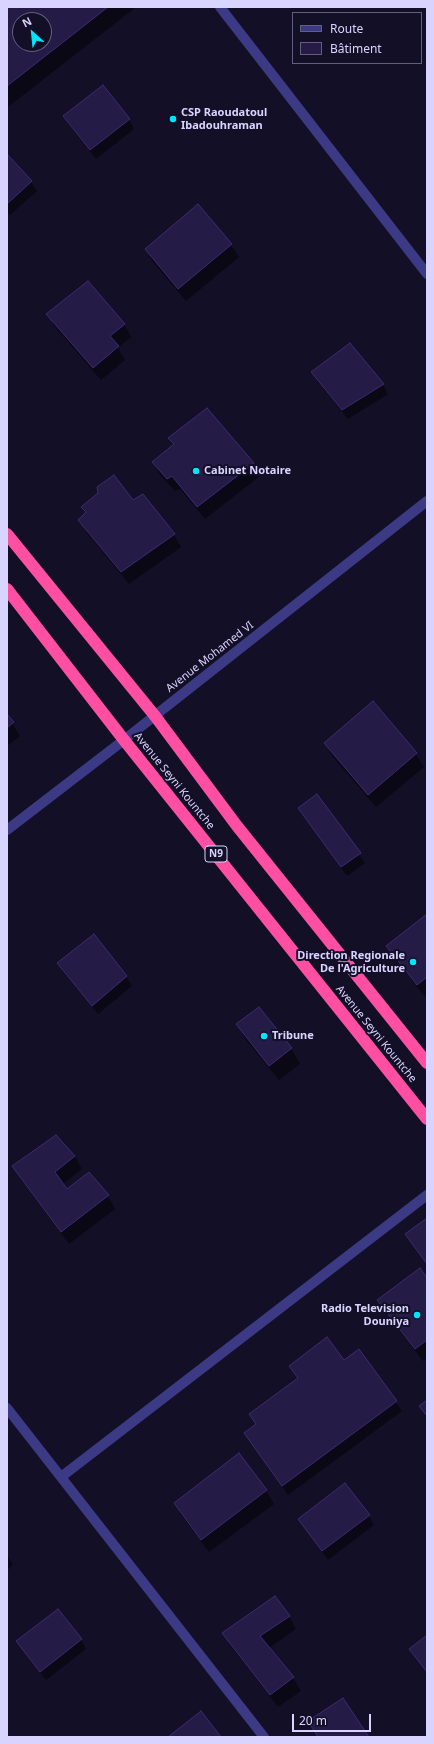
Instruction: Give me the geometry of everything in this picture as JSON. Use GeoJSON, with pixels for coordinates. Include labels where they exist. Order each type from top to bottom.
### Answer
{"type":"FeatureCollection","features":[{"type":"Feature","properties":{"kind":"highway","name":"Avenue Seyni Kountche"},"geometry":{"type":"LineString","coordinates":[[7,534],[155,716],[236,826],[427,1063]]}},
{"type":"Feature","properties":{"kind":"highway","name":"Avenue Seyni Kountche"},"geometry":{"type":"LineString","coordinates":[[7,589],[124,740],[427,1119]]}},
{"type":"Feature","properties":{"kind":"street"},"geometry":{"type":"LineString","coordinates":[[220,7],[427,274]]}},
{"type":"Feature","properties":{"kind":"street","name":"Avenue Mohamed VI"},"geometry":{"type":"LineString","coordinates":[[7,830],[155,716],[427,501]]}},
{"type":"Feature","properties":{"kind":"street"},"geometry":{"type":"LineString","coordinates":[[61,1477],[427,1195]]}},
{"type":"Feature","properties":{"kind":"street"},"geometry":{"type":"LineString","coordinates":[[7,1408],[264,1737]]}},
{"type":"Feature","properties":{"kind":"building"},"geometry":{"type":"Polygon","coordinates":[[[7,7],[108,7],[52,51],[52,12],[12,12],[12,52],[50,52],[7,86],[7,7]]]}},
{"type":"Feature","properties":{"kind":"building"},"geometry":{"type":"Polygon","coordinates":[[[103,85],[130,119],[90,150],[63,116],[103,85]]]}},
{"type":"Feature","properties":{"kind":"building"},"geometry":{"type":"Polygon","coordinates":[[[7,154],[32,181],[7,204],[7,154]]]}},
{"type":"Feature","properties":{"kind":"building"},"geometry":{"type":"Polygon","coordinates":[[[198,204],[232,244],[178,289],[145,249],[198,204]]]}},
{"type":"Feature","properties":{"kind":"building"},"geometry":{"type":"Polygon","coordinates":[[[88,281],[125,324],[110,336],[119,346],[93,368],[46,314],[88,281]]]}},
{"type":"Feature","properties":{"kind":"building"},"geometry":{"type":"Polygon","coordinates":[[[350,343],[384,384],[342,410],[311,372],[350,343]]]}},
{"type":"Feature","properties":{"kind":"building"},"geometry":{"type":"Polygon","coordinates":[[[207,408],[254,463],[197,507],[172,476],[167,479],[152,462],[174,444],[168,438],[207,408]]]}},
{"type":"Feature","properties":{"kind":"building"},"geometry":{"type":"Polygon","coordinates":[[[114,475],[133,500],[143,494],[175,534],[121,572],[78,520],[86,512],[81,507],[98,493],[97,487],[114,475]]]}},
{"type":"Feature","properties":{"kind":"building"},"geometry":{"type":"Polygon","coordinates":[[[373,701],[417,753],[368,795],[324,743],[373,701]]]}},
{"type":"Feature","properties":{"kind":"building"},"geometry":{"type":"Polygon","coordinates":[[[7,714],[14,722],[7,728],[7,714]]]}},
{"type":"Feature","properties":{"kind":"building"},"geometry":{"type":"Polygon","coordinates":[[[317,794],[361,853],[341,867],[298,808],[317,794]]]}},
{"type":"Feature","properties":{"kind":"building","name":"Direction Regionale De l'Agriculture"},"geometry":{"type":"Polygon","coordinates":[[[427,914],[427,977],[417,985],[386,946],[427,914]]]}},
{"type":"Feature","properties":{"kind":"building"},"geometry":{"type":"Polygon","coordinates":[[[94,934],[127,976],[92,1006],[57,963],[94,934]]]}},
{"type":"Feature","properties":{"kind":"building","name":"Tribune"},"geometry":{"type":"Polygon","coordinates":[[[259,1007],[292,1048],[269,1066],[236,1024],[259,1007]]]}},
{"type":"Feature","properties":{"kind":"building"},"geometry":{"type":"Polygon","coordinates":[[[56,1135],[75,1156],[55,1172],[67,1189],[89,1172],[109,1195],[61,1232],[12,1166],[56,1135]]]}},
{"type":"Feature","properties":{"kind":"building"},"geometry":{"type":"Polygon","coordinates":[[[427,1218],[427,1264],[405,1234],[427,1218]]]}},
{"type":"Feature","properties":{"kind":"building"},"geometry":{"type":"Polygon","coordinates":[[[420,1268],[427,1278],[427,1340],[415,1349],[377,1300],[420,1268]]]}},
{"type":"Feature","properties":{"kind":"building"},"geometry":{"type":"Polygon","coordinates":[[[327,1337],[344,1360],[359,1349],[397,1401],[282,1486],[244,1433],[256,1424],[249,1414],[298,1378],[289,1366],[327,1337]]]}},
{"type":"Feature","properties":{"kind":"building"},"geometry":{"type":"Polygon","coordinates":[[[427,1400],[427,1416],[419,1406],[427,1400]]]}},
{"type":"Feature","properties":{"kind":"building"},"geometry":{"type":"Polygon","coordinates":[[[239,1453],[267,1490],[201,1540],[174,1503],[239,1453]]]}},
{"type":"Feature","properties":{"kind":"building"},"geometry":{"type":"Polygon","coordinates":[[[345,1483],[370,1515],[322,1551],[298,1519],[345,1483]]]}},
{"type":"Feature","properties":{"kind":"building"},"geometry":{"type":"Polygon","coordinates":[[[275,1596],[290,1616],[260,1636],[294,1677],[270,1695],[222,1633],[275,1596]]]}},
{"type":"Feature","properties":{"kind":"building"},"geometry":{"type":"Polygon","coordinates":[[[58,1609],[82,1639],[40,1672],[16,1641],[58,1609]]]}},
{"type":"Feature","properties":{"kind":"building"},"geometry":{"type":"Polygon","coordinates":[[[427,1635],[427,1672],[409,1649],[427,1635]]]}},
{"type":"Feature","properties":{"kind":"building"},"geometry":{"type":"Polygon","coordinates":[[[343,1698],[369,1737],[318,1737],[308,1721],[343,1698]]]}},
{"type":"Feature","properties":{"kind":"building"},"geometry":{"type":"Polygon","coordinates":[[[201,1711],[221,1737],[168,1737],[201,1711]]]}},
{"type":"Feature","properties":{"kind":"place","name":"CSP Raoudatoul Ibadouhraman"},"geometry":{"type":"Point","coordinates":[173,119]}},
{"type":"Feature","properties":{"kind":"place","name":"Cabinet Notaire"},"geometry":{"type":"Point","coordinates":[196,471]}},
{"type":"Feature","properties":{"kind":"place","name":"Direction Regionale De l'Agriculture"},"geometry":{"type":"Point","coordinates":[413,962]}},
{"type":"Feature","properties":{"kind":"place","name":"Tribune"},"geometry":{"type":"Point","coordinates":[264,1036]}},
{"type":"Feature","properties":{"kind":"place","name":"Radio Television Douniya"},"geometry":{"type":"Point","coordinates":[417,1315]}}]}
